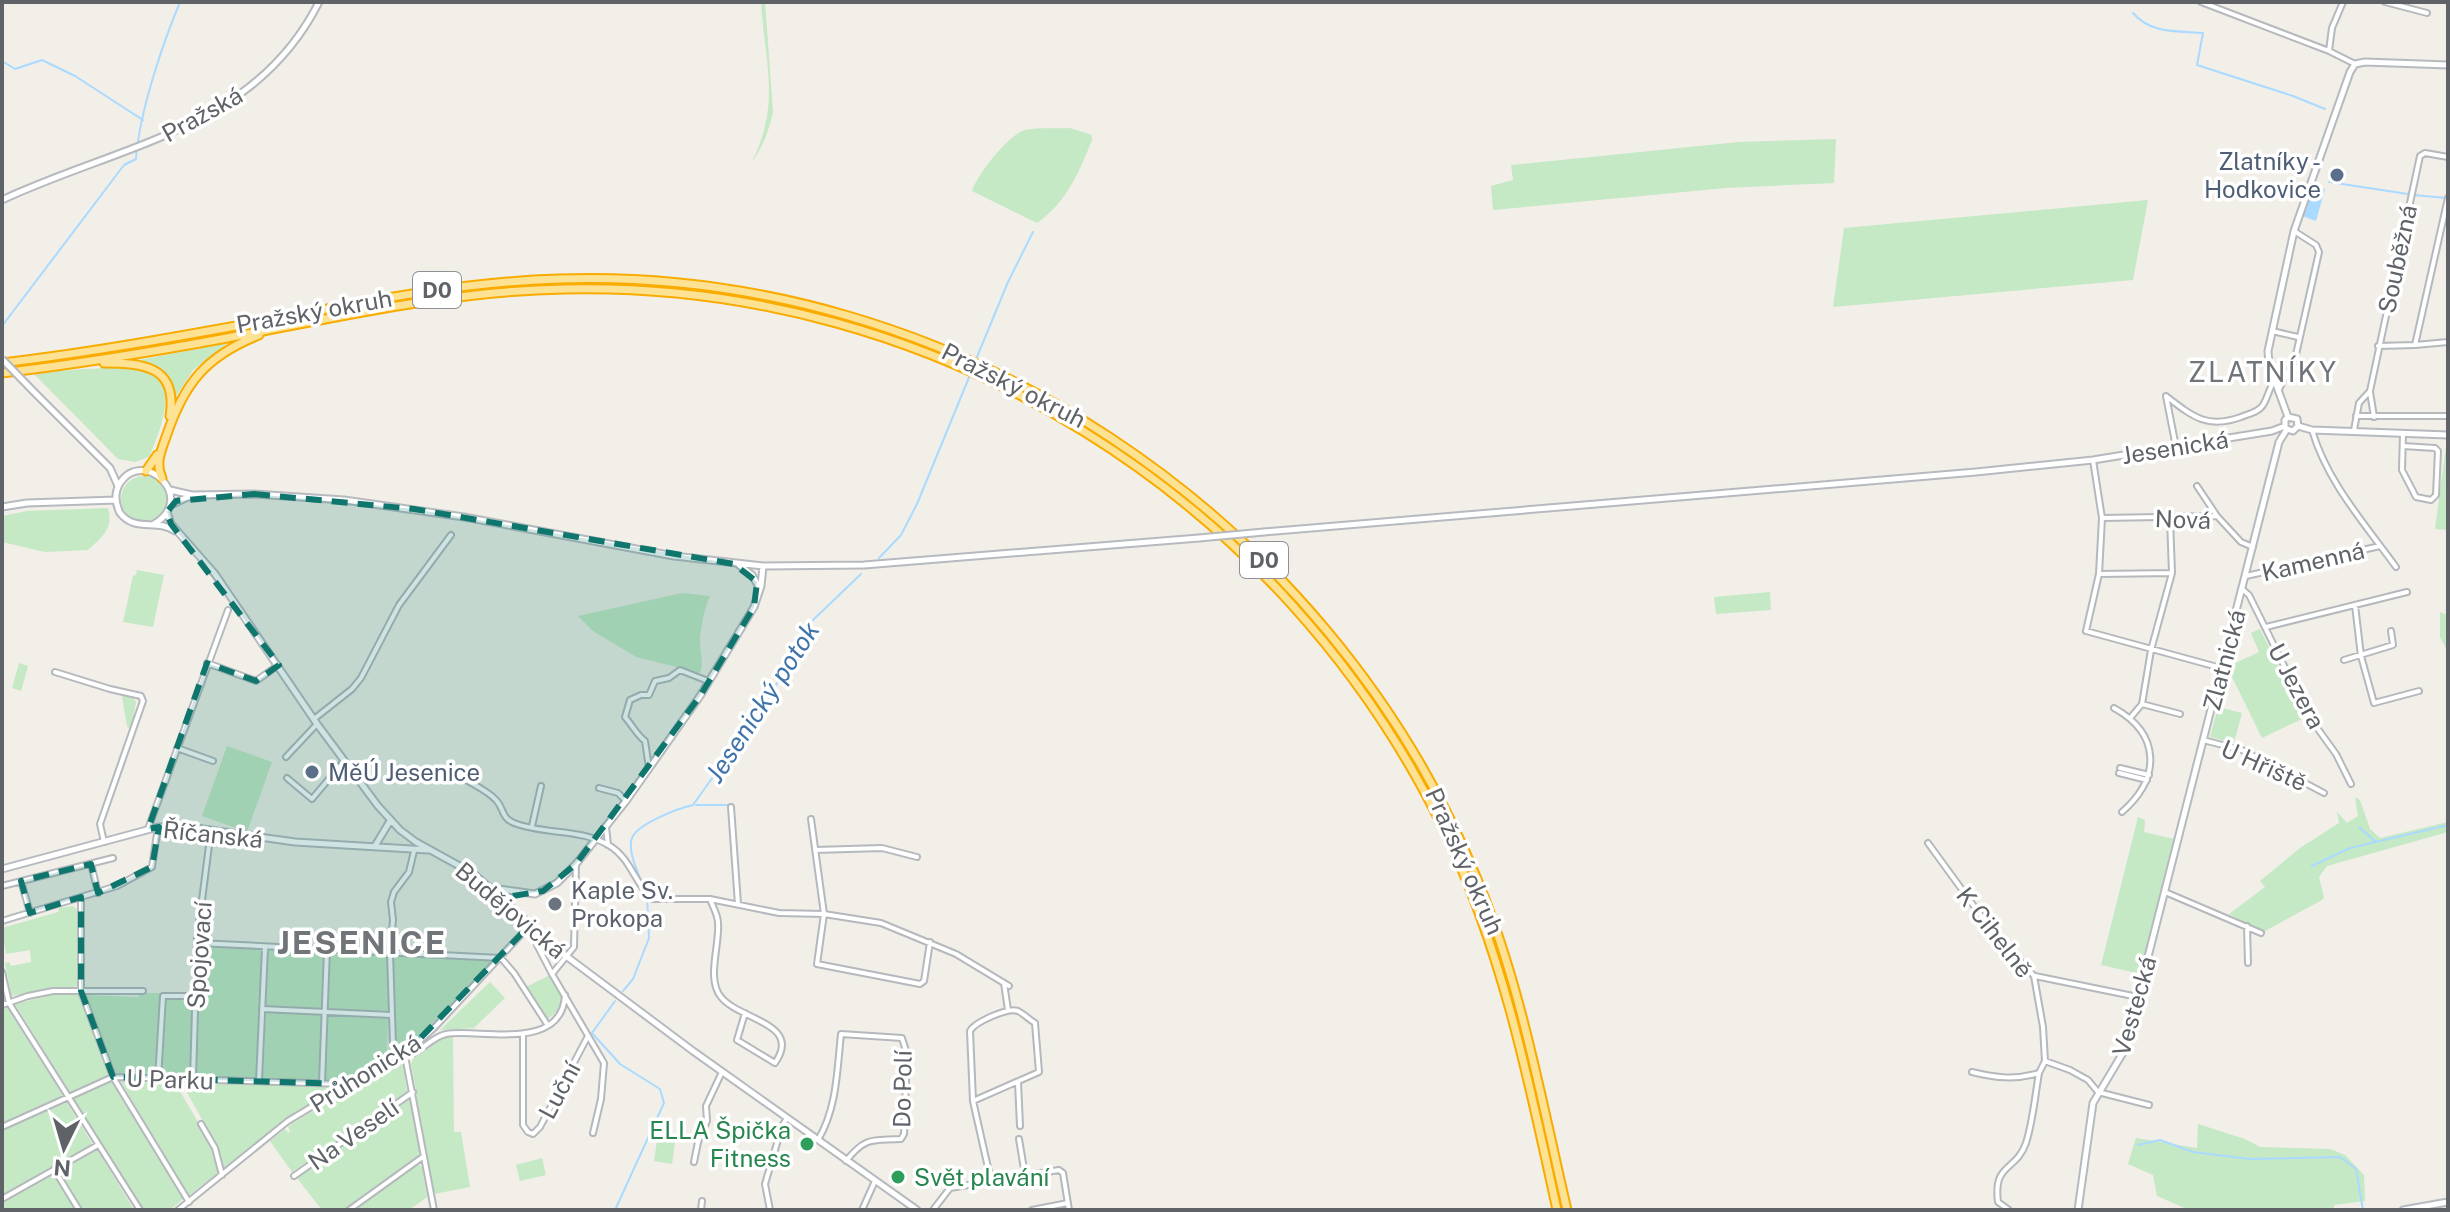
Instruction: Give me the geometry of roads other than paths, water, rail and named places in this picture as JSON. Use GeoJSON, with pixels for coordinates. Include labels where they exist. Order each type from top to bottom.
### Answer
{"type":"FeatureCollection","features":[{"type":"Feature","properties":{"kind":"highway","name":"Pražský okruh"},"geometry":{"type":"LineString","coordinates":[[2,361],[129,346],[430,291],[557,279],[663,282],[756,294],[857,319],[990,368],[1103,431],[1219,518],[1287,584],[1367,680],[1424,771],[1477,879],[1517,997],[1567,1210]]}},
{"type":"Feature","properties":{"kind":"highway","name":"Pražský okruh"},"geometry":{"type":"LineString","coordinates":[[2,373],[86,362],[418,302],[558,289],[628,290],[698,295],[791,312],[854,328],[951,363],[1022,395],[1098,440],[1159,482],[1212,525],[1302,615],[1382,719],[1449,839],[1491,943],[1523,1060],[1557,1210]]}},
{"type":"Feature","properties":{"kind":"highway"},"geometry":{"type":"LineString","coordinates":[[162,478],[159,469],[161,451],[181,400],[198,374],[235,346],[288,326]]}},
{"type":"Feature","properties":{"kind":"highway"},"geometry":{"type":"LineString","coordinates":[[86,362],[143,365],[156,371],[166,381],[171,398],[170,417],[155,461],[146,471]]}},
{"type":"Feature","properties":{"kind":"main road","name":"Pražská"},"geometry":{"type":"LineString","coordinates":[[2,200],[198,121],[238,97],[277,64],[319,2]]}},
{"type":"Feature","properties":{"kind":"main road"},"geometry":{"type":"LineString","coordinates":[[2288,417],[2268,357],[2272,331],[2294,231],[2334,114],[2355,64],[2448,65]]}},
{"type":"Feature","properties":{"kind":"main road"},"geometry":{"type":"LineString","coordinates":[[2,361],[110,468],[118,486],[116,500],[27,503],[2,507]]}},
{"type":"Feature","properties":{"kind":"main road"},"geometry":{"type":"LineString","coordinates":[[2288,417],[2297,419],[2298,426],[2312,430],[2448,435]]}},
{"type":"Feature","properties":{"kind":"main road"},"geometry":{"type":"LineString","coordinates":[[2286,428],[2285,420],[2288,417]]}},
{"type":"Feature","properties":{"kind":"main road","name":"Jesenická"},"geometry":{"type":"LineString","coordinates":[[192,495],[283,495],[355,501],[674,556],[763,566],[835,567],[1976,472],[2093,460],[2286,428],[2293,431],[2298,426]]}},
{"type":"Feature","properties":{"kind":"main road","name":"Zlatnická"},"geometry":{"type":"LineString","coordinates":[[2165,892],[2279,442],[2286,428]]}},
{"type":"Feature","properties":{"kind":"main road"},"geometry":{"type":"LineString","coordinates":[[2272,431],[2279,437],[2279,442]]}},
{"type":"Feature","properties":{"kind":"main road"},"geometry":{"type":"LineString","coordinates":[[110,468],[130,474],[146,471],[162,478],[170,490],[192,495]]}},
{"type":"Feature","properties":{"kind":"main road"},"geometry":{"type":"LineString","coordinates":[[118,486],[130,474]]}},
{"type":"Feature","properties":{"kind":"main road","name":"Budějovická"},"geometry":{"type":"LineString","coordinates":[[170,490],[171,524],[215,574],[315,722],[390,821],[405,834],[465,868],[566,956],[722,1072],[917,1210]]}},
{"type":"Feature","properties":{"kind":"main road"},"geometry":{"type":"LineString","coordinates":[[154,524],[179,500],[192,495]]}},
{"type":"Feature","properties":{"kind":"main road","name":"Budějovická"},"geometry":{"type":"LineString","coordinates":[[116,500],[120,513],[129,522],[140,526],[154,524],[169,527],[179,534]]}},
{"type":"Feature","properties":{"kind":"main road"},"geometry":{"type":"LineString","coordinates":[[734,564],[752,575],[760,590]]}},
{"type":"Feature","properties":{"kind":"main road"},"geometry":{"type":"LineString","coordinates":[[491,888],[529,895],[557,883],[576,864],[626,801],[700,696],[754,607],[763,566]]}},
{"type":"Feature","properties":{"kind":"main road"},"geometry":{"type":"LineString","coordinates":[[375,846],[390,821]]}},
{"type":"Feature","properties":{"kind":"main road","name":"Říčanská"},"geometry":{"type":"LineString","coordinates":[[2,869],[158,827],[211,830],[262,839],[414,851],[429,849]]}},
{"type":"Feature","properties":{"kind":"main road","name":"Vestecká"},"geometry":{"type":"LineString","coordinates":[[2078,1210],[2090,1115],[2098,1092],[2124,1051],[2165,892]]}},
{"type":"Feature","properties":{"kind":"main road"},"geometry":{"type":"LineString","coordinates":[[2403,1210],[2448,1202]]}},
{"type":"Feature","properties":{"kind":"street"},"geometry":{"type":"LineString","coordinates":[[2201,2],[2355,64]]}},
{"type":"Feature","properties":{"kind":"street"},"geometry":{"type":"LineString","coordinates":[[2329,51],[2332,28],[2343,2]]}},
{"type":"Feature","properties":{"kind":"street"},"geometry":{"type":"LineString","coordinates":[[2385,2],[2427,13]]}},
{"type":"Feature","properties":{"kind":"street","name":"Souběžná"},"geometry":{"type":"LineString","coordinates":[[2374,417],[2370,391],[2420,156],[2425,153],[2448,157]]}},
{"type":"Feature","properties":{"kind":"street"},"geometry":{"type":"LineString","coordinates":[[2415,345],[2448,198]]}},
{"type":"Feature","properties":{"kind":"street"},"geometry":{"type":"LineString","coordinates":[[2278,391],[2295,359],[2319,252],[2316,245],[2294,231]]}},
{"type":"Feature","properties":{"kind":"street"},"geometry":{"type":"LineString","coordinates":[[2272,331],[2298,337]]}},
{"type":"Feature","properties":{"kind":"street"},"geometry":{"type":"LineString","coordinates":[[2378,346],[2448,342]]}},
{"type":"Feature","properties":{"kind":"street"},"geometry":{"type":"LineString","coordinates":[[2176,447],[2166,396],[2213,424],[2258,410],[2274,381]]}},
{"type":"Feature","properties":{"kind":"street","name":"Souběžná"},"geometry":{"type":"LineString","coordinates":[[2354,430],[2359,403],[2370,391]]}},
{"type":"Feature","properties":{"kind":"street"},"geometry":{"type":"LineString","coordinates":[[2356,416],[2445,416]]}},
{"type":"Feature","properties":{"kind":"street","name":"Kamenná"},"geometry":{"type":"LineString","coordinates":[[2312,430],[2317,448],[2354,511],[2396,567]]}},
{"type":"Feature","properties":{"kind":"street"},"geometry":{"type":"LineString","coordinates":[[2403,433],[2403,446],[2403,475],[2416,497],[2431,500],[2436,495],[2438,451],[2435,448],[2403,446]]}},
{"type":"Feature","properties":{"kind":"street"},"geometry":{"type":"LineString","coordinates":[[2093,460],[2102,518],[2099,574],[2086,631],[2221,668]]}},
{"type":"Feature","properties":{"kind":"street"},"geometry":{"type":"LineString","coordinates":[[2197,486],[2217,516]]}},
{"type":"Feature","properties":{"kind":"street","name":"Nová"},"geometry":{"type":"LineString","coordinates":[[2102,518],[2217,516],[2241,542],[2253,547]]}},
{"type":"Feature","properties":{"kind":"street"},"geometry":{"type":"LineString","coordinates":[[2131,717],[2142,704],[2151,650],[2172,573],[2170,518]]}},
{"type":"Feature","properties":{"kind":"street"},"geometry":{"type":"LineString","coordinates":[[286,757],[315,722],[361,678],[399,605],[451,535]]}},
{"type":"Feature","properties":{"kind":"street","name":"Kamenná"},"geometry":{"type":"LineString","coordinates":[[2246,576],[2380,546]]}},
{"type":"Feature","properties":{"kind":"street"},"geometry":{"type":"LineString","coordinates":[[2099,574],[2172,573]]}},
{"type":"Feature","properties":{"kind":"street","name":"U Jezera"},"geometry":{"type":"LineString","coordinates":[[2242,589],[2249,595],[2266,627],[2310,718],[2336,754],[2351,784]]}},
{"type":"Feature","properties":{"kind":"street"},"geometry":{"type":"LineString","coordinates":[[2266,627],[2407,592]]}},
{"type":"Feature","properties":{"kind":"street"},"geometry":{"type":"LineString","coordinates":[[2355,605],[2361,656],[2374,703],[2419,691]]}},
{"type":"Feature","properties":{"kind":"street"},"geometry":{"type":"LineString","coordinates":[[148,829],[228,610]]}},
{"type":"Feature","properties":{"kind":"street"},"geometry":{"type":"LineString","coordinates":[[2344,660],[2393,645],[2391,631]]}},
{"type":"Feature","properties":{"kind":"street"},"geometry":{"type":"LineString","coordinates":[[207,663],[256,681],[279,665]]}},
{"type":"Feature","properties":{"kind":"street"},"geometry":{"type":"LineString","coordinates":[[649,768],[645,741],[625,717],[630,700],[634,696],[649,695],[655,681],[669,678],[680,670],[708,681]]}},
{"type":"Feature","properties":{"kind":"street"},"geometry":{"type":"LineString","coordinates":[[55,672],[134,693],[141,696],[143,701],[100,824],[104,842]]}},
{"type":"Feature","properties":{"kind":"street"},"geometry":{"type":"LineString","coordinates":[[2142,704],[2180,714]]}},
{"type":"Feature","properties":{"kind":"street"},"geometry":{"type":"LineString","coordinates":[[2114,708],[2131,717],[2142,731],[2151,756],[2148,777],[2139,796],[2122,812]]}},
{"type":"Feature","properties":{"kind":"street","name":"U Hřiště"},"geometry":{"type":"LineString","coordinates":[[2203,740],[2242,750],[2324,793]]}},
{"type":"Feature","properties":{"kind":"street"},"geometry":{"type":"LineString","coordinates":[[177,747],[213,761]]}},
{"type":"Feature","properties":{"kind":"street"},"geometry":{"type":"LineString","coordinates":[[287,778],[312,799],[345,761]]}},
{"type":"Feature","properties":{"kind":"street"},"geometry":{"type":"LineString","coordinates":[[2120,771],[2148,777]]}},
{"type":"Feature","properties":{"kind":"street"},"geometry":{"type":"LineString","coordinates":[[459,776],[496,800],[504,818],[515,824],[582,835],[608,845],[629,865],[641,889],[652,899],[710,899],[779,913],[824,914],[881,923],[930,942],[1006,985],[1008,1010]]}},
{"type":"Feature","properties":{"kind":"street"},"geometry":{"type":"LineString","coordinates":[[532,826],[541,786]]}},
{"type":"Feature","properties":{"kind":"street"},"geometry":{"type":"LineString","coordinates":[[599,788],[618,793],[626,801]]}},
{"type":"Feature","properties":{"kind":"street"},"geometry":{"type":"LineString","coordinates":[[731,807],[738,904]]}},
{"type":"Feature","properties":{"kind":"street"},"geometry":{"type":"LineString","coordinates":[[811,819],[824,914],[817,964],[920,984],[924,981],[930,942]]}},
{"type":"Feature","properties":{"kind":"street"},"geometry":{"type":"LineString","coordinates":[[606,826],[608,845]]}},
{"type":"Feature","properties":{"kind":"street"},"geometry":{"type":"LineString","coordinates":[[2,921],[98,893],[152,867],[158,827]]}},
{"type":"Feature","properties":{"kind":"street","name":"Spojovací"},"geometry":{"type":"LineString","coordinates":[[193,1080],[198,943],[211,830]]}},
{"type":"Feature","properties":{"kind":"street","name":"K Cihelně"},"geometry":{"type":"LineString","coordinates":[[1928,843],[1987,924],[2034,976],[2045,1061]]}},
{"type":"Feature","properties":{"kind":"street"},"geometry":{"type":"LineString","coordinates":[[815,850],[882,848],[917,857]]}},
{"type":"Feature","properties":{"kind":"street"},"geometry":{"type":"LineString","coordinates":[[396,1056],[392,1015],[391,902],[394,892],[409,872],[414,851]]}},
{"type":"Feature","properties":{"kind":"street"},"geometry":{"type":"LineString","coordinates":[[2,886],[113,858]]}},
{"type":"Feature","properties":{"kind":"street"},"geometry":{"type":"LineString","coordinates":[[91,864],[98,893]]}},
{"type":"Feature","properties":{"kind":"street"},"geometry":{"type":"LineString","coordinates":[[552,974],[574,947],[576,864]]}},
{"type":"Feature","properties":{"kind":"street"},"geometry":{"type":"LineString","coordinates":[[21,881],[30,913]]}},
{"type":"Feature","properties":{"kind":"street"},"geometry":{"type":"LineString","coordinates":[[2165,892],[2261,933]]}},
{"type":"Feature","properties":{"kind":"street"},"geometry":{"type":"LineString","coordinates":[[81,897],[81,991],[113,1077],[189,1202]]}},
{"type":"Feature","properties":{"kind":"street"},"geometry":{"type":"LineString","coordinates":[[710,899],[719,920],[714,986],[722,1000],[745,1013],[781,1035],[784,1043],[782,1053],[775,1063],[737,1040],[745,1013]]}},
{"type":"Feature","properties":{"kind":"street","name":"Průhonická"},"geometry":{"type":"LineString","coordinates":[[178,1210],[288,1121],[396,1056],[404,1055],[435,1027],[530,925]]}},
{"type":"Feature","properties":{"kind":"street"},"geometry":{"type":"LineString","coordinates":[[2247,926],[2248,963]]}},
{"type":"Feature","properties":{"kind":"street"},"geometry":{"type":"LineString","coordinates":[[198,943],[501,958],[547,1024]]}},
{"type":"Feature","properties":{"kind":"street"},"geometry":{"type":"LineString","coordinates":[[537,945],[605,1066],[593,1133]]}},
{"type":"Feature","properties":{"kind":"street"},"geometry":{"type":"LineString","coordinates":[[259,1081],[265,947]]}},
{"type":"Feature","properties":{"kind":"street"},"geometry":{"type":"LineString","coordinates":[[322,1083],[327,949]]}},
{"type":"Feature","properties":{"kind":"street"},"geometry":{"type":"LineString","coordinates":[[2,972],[9,1003],[140,1210]]}},
{"type":"Feature","properties":{"kind":"street"},"geometry":{"type":"LineString","coordinates":[[2034,976],[2138,997]]}},
{"type":"Feature","properties":{"kind":"street"},"geometry":{"type":"LineString","coordinates":[[2,1005],[28,996],[81,991],[143,991]]}},
{"type":"Feature","properties":{"kind":"street"},"geometry":{"type":"LineString","coordinates":[[434,1210],[404,1055],[449,1033],[523,1035],[547,1024],[563,1006],[565,995]]}},
{"type":"Feature","properties":{"kind":"street"},"geometry":{"type":"LineString","coordinates":[[158,1079],[163,996],[196,996]]}},
{"type":"Feature","properties":{"kind":"street"},"geometry":{"type":"LineString","coordinates":[[262,1009],[392,1015]]}},
{"type":"Feature","properties":{"kind":"street"},"geometry":{"type":"LineString","coordinates":[[973,1101],[1039,1072],[1035,1023],[1017,1010],[1008,1010],[971,1028],[973,1101],[991,1181]]}},
{"type":"Feature","properties":{"kind":"street","name":"Do Polí"},"geometry":{"type":"LineString","coordinates":[[818,1140],[828,1124],[835,1094],[841,1034],[902,1038],[907,1054],[904,1134],[901,1139],[860,1144],[846,1161]]}},
{"type":"Feature","properties":{"kind":"street","name":"Luční"},"geometry":{"type":"LineString","coordinates":[[523,1035],[523,1125],[533,1134],[540,1127],[588,1036]]}},
{"type":"Feature","properties":{"kind":"street"},"geometry":{"type":"LineString","coordinates":[[2009,1210],[1998,1202],[1997,1184],[2000,1174],[2016,1160],[2025,1146],[2039,1073],[2045,1061],[2088,1080],[2098,1092],[2149,1105]]}},
{"type":"Feature","properties":{"kind":"street"},"geometry":{"type":"LineString","coordinates":[[694,1162],[707,1121],[706,1106],[722,1072]]}},
{"type":"Feature","properties":{"kind":"street"},"geometry":{"type":"LineString","coordinates":[[1972,1072],[2006,1079],[2039,1073]]}},
{"type":"Feature","properties":{"kind":"street","name":"U Parku"},"geometry":{"type":"LineString","coordinates":[[2,1127],[113,1077],[348,1084]]}},
{"type":"Feature","properties":{"kind":"street"},"geometry":{"type":"LineString","coordinates":[[1018,1082],[1020,1126]]}},
{"type":"Feature","properties":{"kind":"street","name":"Na Veselí"},"geometry":{"type":"LineString","coordinates":[[294,1176],[413,1092]]}},
{"type":"Feature","properties":{"kind":"street"},"geometry":{"type":"LineString","coordinates":[[770,1210],[765,1184],[787,1118]]}},
{"type":"Feature","properties":{"kind":"street"},"geometry":{"type":"LineString","coordinates":[[201,1124],[215,1148],[222,1175]]}},
{"type":"Feature","properties":{"kind":"street"},"geometry":{"type":"LineString","coordinates":[[1019,1139],[1025,1175]]}},
{"type":"Feature","properties":{"kind":"street"},"geometry":{"type":"LineString","coordinates":[[2,1199],[98,1145]]}},
{"type":"Feature","properties":{"kind":"street"},"geometry":{"type":"LineString","coordinates":[[349,1210],[424,1156]]}},
{"type":"Feature","properties":{"kind":"street"},"geometry":{"type":"LineString","coordinates":[[54,1169],[79,1210]]}},
{"type":"Feature","properties":{"kind":"street"},"geometry":{"type":"LineString","coordinates":[[933,1210],[948,1189],[1059,1170],[1063,1173],[1069,1210]]}},
{"type":"Feature","properties":{"kind":"street"},"geometry":{"type":"LineString","coordinates":[[862,1210],[875,1181]]}},
{"type":"Feature","properties":{"kind":"street"},"geometry":{"type":"LineString","coordinates":[[701,1210],[702,1201]]}},
{"type":"Feature","properties":{"kind":"street"},"geometry":{"type":"LineString","coordinates":[[1032,1210],[1068,1203]]}},
{"type":"Feature","properties":{"kind":"water"},"geometry":{"type":"Polygon","coordinates":[[[2313,185],[2325,189],[2316,221],[2302,216],[2313,185]]]}},
{"type":"Feature","properties":{"kind":"waterway"},"geometry":{"type":"LineString","coordinates":[[2,326],[124,165],[136,159],[152,80],[180,2]]}},
{"type":"Feature","properties":{"kind":"waterway"},"geometry":{"type":"LineString","coordinates":[[2133,13],[2156,28],[2203,33],[2197,65],[2325,109]]}},
{"type":"Feature","properties":{"kind":"waterway"},"geometry":{"type":"LineString","coordinates":[[2,61],[15,69],[42,60],[75,76],[143,120]]}},
{"type":"Feature","properties":{"kind":"waterway"},"geometry":{"type":"LineString","coordinates":[[2329,182],[2408,194]]}},
{"type":"Feature","properties":{"kind":"waterway"},"geometry":{"type":"LineString","coordinates":[[2414,195],[2446,198]]}},
{"type":"Feature","properties":{"kind":"waterway","name":"Jesenický potok"},"geometry":{"type":"LineString","coordinates":[[972,369],[1008,282],[1033,232]]}},
{"type":"Feature","properties":{"kind":"waterway","name":"Jesenický potok"},"geometry":{"type":"LineString","coordinates":[[879,558],[901,535],[917,504],[970,375]]}},
{"type":"Feature","properties":{"kind":"waterway","name":"Jesenický potok"},"geometry":{"type":"LineString","coordinates":[[733,748],[770,697],[813,620],[861,574]]}},
{"type":"Feature","properties":{"kind":"waterway","name":"Jesenický potok"},"geometry":{"type":"LineString","coordinates":[[644,888],[632,856],[631,844],[635,833],[650,822],[693,805],[725,760]]}},
{"type":"Feature","properties":{"kind":"waterway"},"geometry":{"type":"LineString","coordinates":[[696,805],[727,805]]}},
{"type":"Feature","properties":{"kind":"waterway"},"geometry":{"type":"LineString","coordinates":[[2312,866],[2350,848],[2448,825]]}},
{"type":"Feature","properties":{"kind":"waterway"},"geometry":{"type":"LineString","coordinates":[[2359,827],[2376,842]]}},
{"type":"Feature","properties":{"kind":"waterway","name":"Jesenický potok"},"geometry":{"type":"LineString","coordinates":[[623,991],[633,979],[649,938],[647,897]]}},
{"type":"Feature","properties":{"kind":"waterway","name":"Jesenický potok"},"geometry":{"type":"LineString","coordinates":[[615,1001],[592,1033],[620,1064],[660,1089],[664,1103],[615,1210]]}},
{"type":"Feature","properties":{"kind":"waterway"},"geometry":{"type":"LineString","coordinates":[[2138,1145],[2160,1140],[2193,1152],[2250,1159],[2340,1157],[2356,1169],[2363,1210]]}},
{"type":"Feature","properties":{"kind":"place","name":"Zlatníky - Hodkovice"},"geometry":{"type":"Point","coordinates":[2337,175]}},
{"type":"Feature","properties":{"kind":"place","name":"MěÚ Jesenice"},"geometry":{"type":"Point","coordinates":[312,772]}},
{"type":"Feature","properties":{"kind":"place","name":"Kaple Sv. Prokopa"},"geometry":{"type":"Point","coordinates":[555,904]}},
{"type":"Feature","properties":{"kind":"place","name":"ELLA Špička Fitness"},"geometry":{"type":"Point","coordinates":[807,1144]}},
{"type":"Feature","properties":{"kind":"place","name":"Svět plavání"},"geometry":{"type":"Point","coordinates":[898,1177]}},
{"type":"Feature","properties":{"kind":"district","name":"ZLATNÍKY"},"geometry":{"type":"Point","coordinates":[2263,371]}},
{"type":"Feature","properties":{"kind":"district","name":"JESENICE"},"geometry":{"type":"Point","coordinates":[362,942]}}]}
